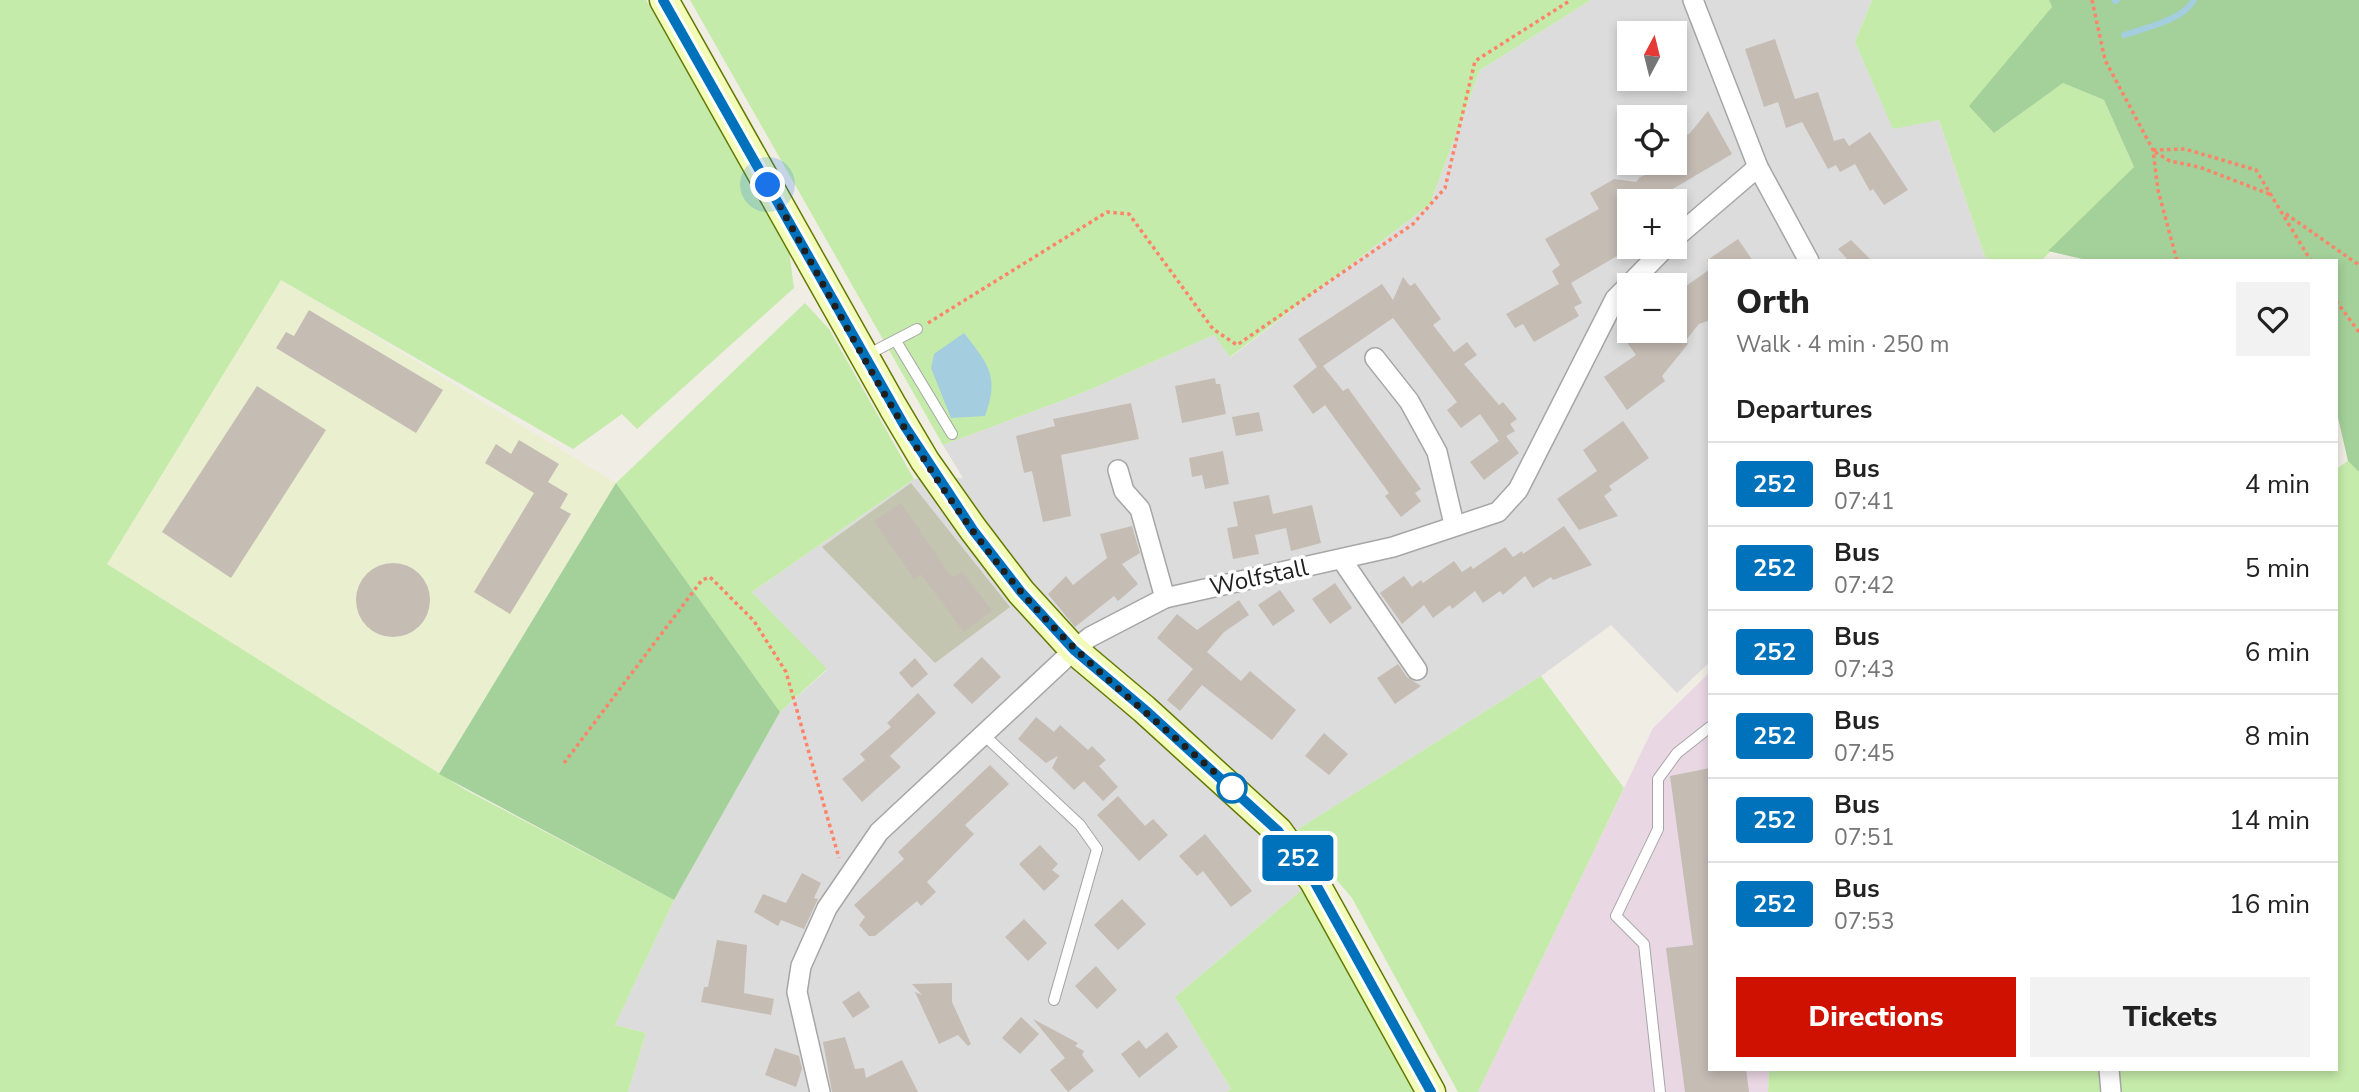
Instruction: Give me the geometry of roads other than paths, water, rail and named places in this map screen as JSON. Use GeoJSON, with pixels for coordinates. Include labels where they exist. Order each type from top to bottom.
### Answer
{"type":"FeatureCollection","features":[{"type":"Feature","properties":{"kind":"main road"},"geometry":{"type":"LineString","coordinates":[[664,0],[925,461],[973,530],[1021,592],[1074,650],[1144,709],[1278,831],[1314,881],[1431,1092]]}},
{"type":"Feature","properties":{"kind":"street"},"geometry":{"type":"LineString","coordinates":[[1693,0],[1758,167],[1808,259]]}},
{"type":"Feature","properties":{"kind":"street"},"geometry":{"type":"LineString","coordinates":[[1687,228],[1758,167]]}},
{"type":"Feature","properties":{"kind":"street","name":"Wolfstall"},"geometry":{"type":"LineString","coordinates":[[820,1092],[797,992],[801,966],[827,908],[879,832],[985,736],[1074,650],[1090,637],[1165,598],[1393,547],[1454,524],[1498,512],[1518,490],[1615,299],[1654,259]]}},
{"type":"Feature","properties":{"kind":"street"},"geometry":{"type":"LineString","coordinates":[[1375,358],[1409,401],[1437,452],[1454,524]]}},
{"type":"Feature","properties":{"kind":"street"},"geometry":{"type":"LineString","coordinates":[[1118,470],[1124,491],[1140,509],[1165,598]]}},
{"type":"Feature","properties":{"kind":"street"},"geometry":{"type":"LineString","coordinates":[[1342,559],[1417,670]]}},
{"type":"Feature","properties":{"kind":"street"},"geometry":{"type":"LineString","coordinates":[[2109,1071],[2111,1092]]}},
{"type":"Feature","properties":{"kind":"lane"},"geometry":{"type":"LineString","coordinates":[[865,356],[917,329]]}},
{"type":"Feature","properties":{"kind":"lane"},"geometry":{"type":"LineString","coordinates":[[896,341],[952,434]]}},
{"type":"Feature","properties":{"kind":"lane"},"geometry":{"type":"LineString","coordinates":[[1660,1092],[1644,944],[1616,916],[1658,829],[1658,779],[1677,753],[1708,729]]}},
{"type":"Feature","properties":{"kind":"lane"},"geometry":{"type":"LineString","coordinates":[[985,736],[1080,825],[1097,849],[1054,1000]]}},
{"type":"Feature","properties":{"kind":"water"},"geometry":{"type":"Polygon","coordinates":[[[964,333],[985,362],[991,380],[991,391],[985,416],[951,418],[931,368],[934,354],[964,333]]]}},
{"type":"Feature","properties":{"kind":"waterway"},"geometry":{"type":"LineString","coordinates":[[2124,35],[2173,18],[2194,0]]}}]}
